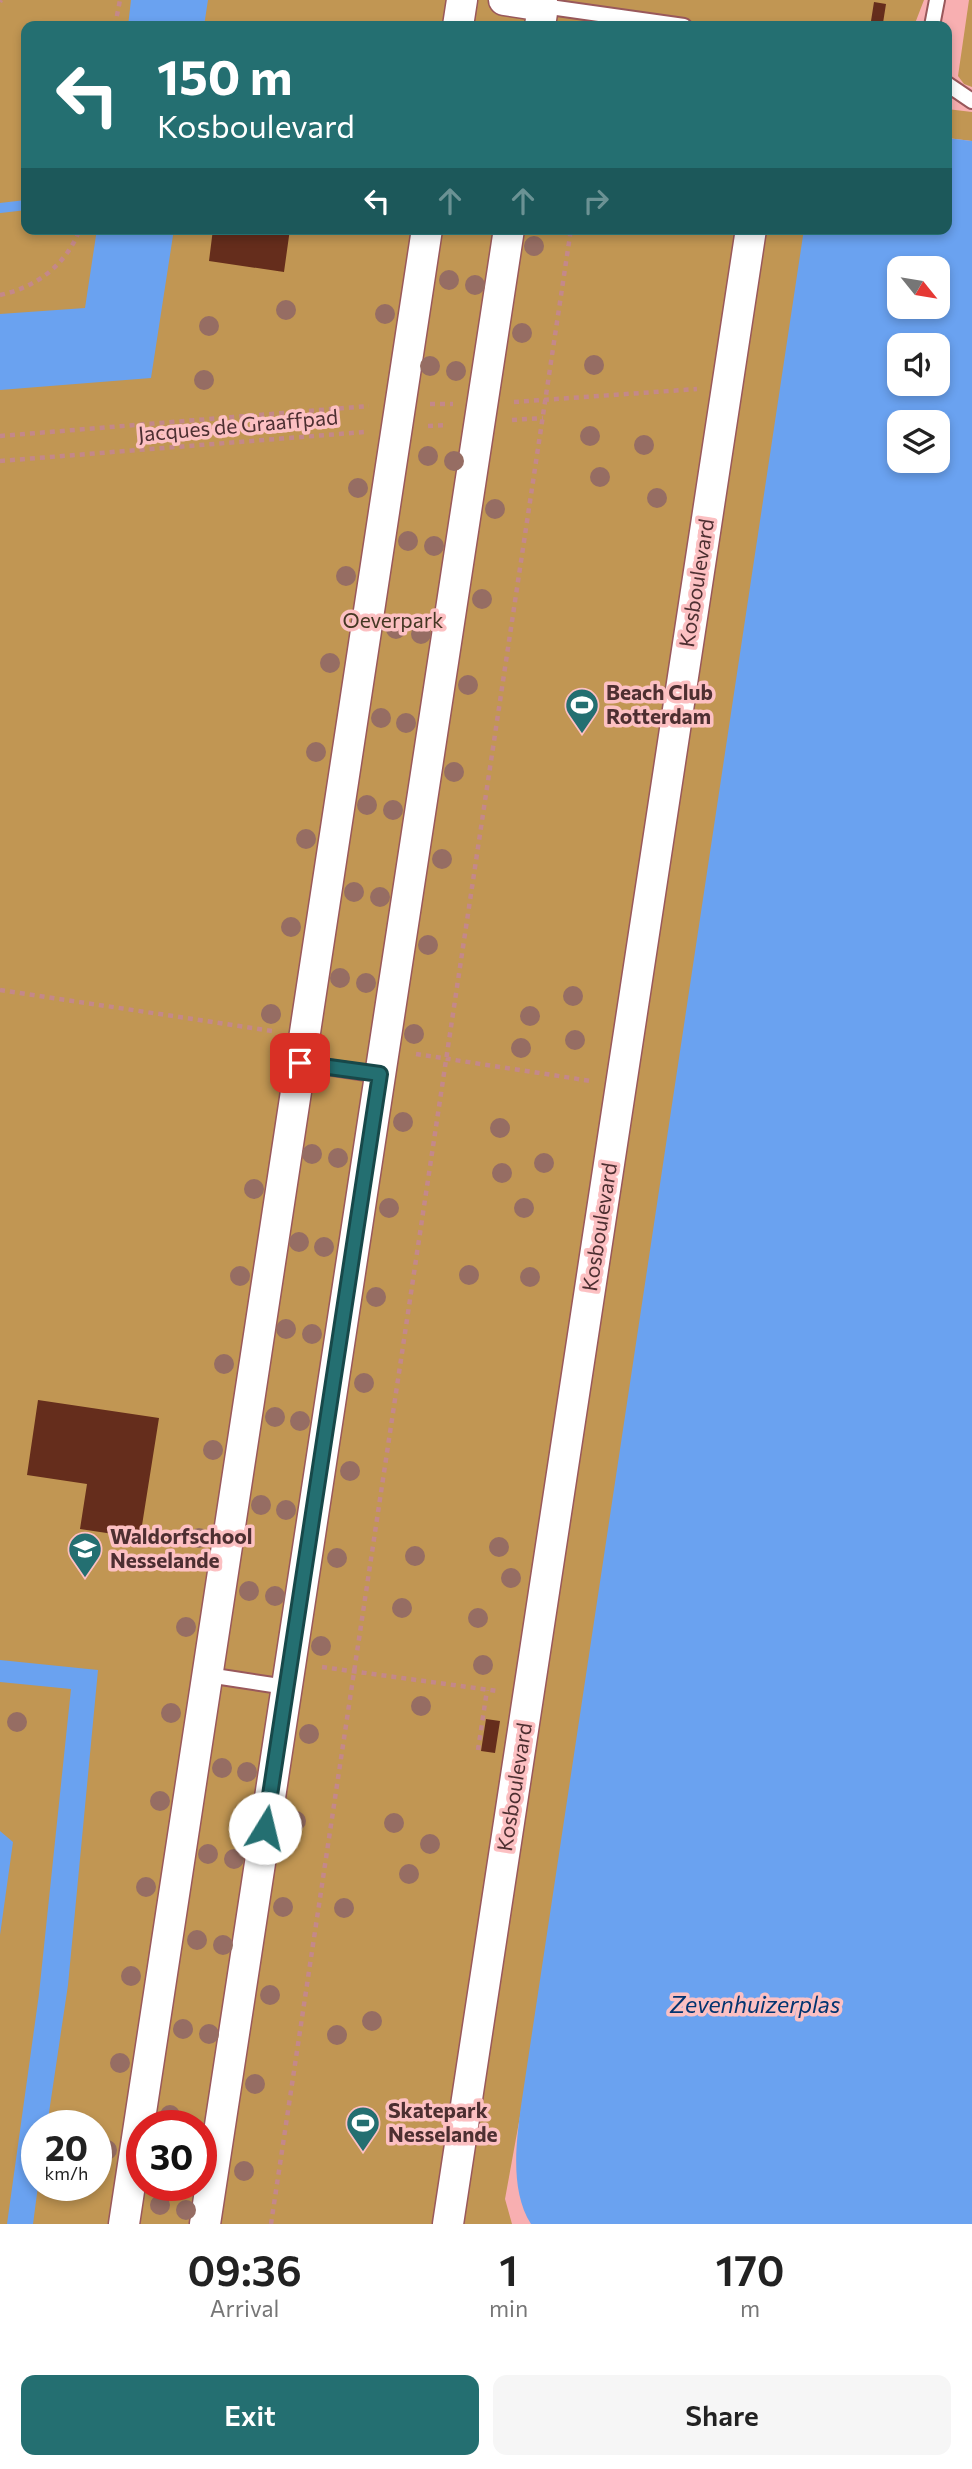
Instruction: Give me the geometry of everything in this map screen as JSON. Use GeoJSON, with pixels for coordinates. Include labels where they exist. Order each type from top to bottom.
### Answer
{"type":"FeatureCollection","features":[{"type":"Feature","properties":{"kind":"street"},"geometry":{"type":"LineString","coordinates":[[459,21],[462,0]]}},
{"type":"Feature","properties":{"kind":"street"},"geometry":{"type":"LineString","coordinates":[[504,0],[541,16]]}},
{"type":"Feature","properties":{"kind":"street"},"geometry":{"type":"LineString","coordinates":[[124,2224],[427,235]]}},
{"type":"Feature","properties":{"kind":"street"},"geometry":{"type":"LineString","coordinates":[[205,2224],[508,235]]}},
{"type":"Feature","properties":{"kind":"street","name":"Kosboulevard"},"geometry":{"type":"LineString","coordinates":[[448,2224],[750,235]]}},
{"type":"Feature","properties":{"kind":"lane"},"geometry":{"type":"LineString","coordinates":[[933,21],[937,0]]}},
{"type":"Feature","properties":{"kind":"lane"},"geometry":{"type":"LineString","coordinates":[[541,16],[612,21]]}},
{"type":"Feature","properties":{"kind":"lane"},"geometry":{"type":"LineString","coordinates":[[952,87],[972,101]]}},
{"type":"Feature","properties":{"kind":"lane"},"geometry":{"type":"LineString","coordinates":[[300,1063],[380,1074]]}},
{"type":"Feature","properties":{"kind":"lane"},"geometry":{"type":"LineString","coordinates":[[208,1675],[288,1674]]}},
{"type":"Feature","properties":{"kind":"path"},"geometry":{"type":"LineString","coordinates":[[116,21],[120,0]]}},
{"type":"Feature","properties":{"kind":"path"},"geometry":{"type":"LineString","coordinates":[[0,295],[33,284],[53,269],[65,258],[77,235]]}},
{"type":"Feature","properties":{"kind":"path"},"geometry":{"type":"LineString","coordinates":[[271,2224],[570,235]]}},
{"type":"Feature","properties":{"kind":"path","name":"Jacques de Graaffpad"},"geometry":{"type":"LineString","coordinates":[[0,461],[479,422]]}},
{"type":"Feature","properties":{"kind":"path"},"geometry":{"type":"LineString","coordinates":[[288,1674],[354,1671],[528,1696]]}},
{"type":"Feature","properties":{"kind":"path"},"geometry":{"type":"LineString","coordinates":[[478,1750],[487,1690]]}},
{"type":"Feature","properties":{"kind":"green space","name":"Oeverpark"},"geometry":{"type":"Polygon","coordinates":[[[0,0],[924,0],[916,21],[21,21],[21,235],[862,235],[505,2199],[512,2224],[0,2224],[0,0]]]}},
{"type":"Feature","properties":{"kind":"green space"},"geometry":{"type":"Polygon","coordinates":[[[969,0],[972,0],[972,87],[964,84],[958,76],[969,0]]]}},
{"type":"Feature","properties":{"kind":"green space"},"geometry":{"type":"Polygon","coordinates":[[[952,110],[972,112],[972,141],[952,139],[952,110]]]}},
{"type":"Feature","properties":{"kind":"water"},"geometry":{"type":"Polygon","coordinates":[[[131,0],[208,0],[205,21],[129,21],[131,0]]]}},
{"type":"Feature","properties":{"kind":"water","name":"Zevenhuizerplas"},"geometry":{"type":"Polygon","coordinates":[[[952,139],[972,141],[972,2224],[531,2224],[520,2197],[516,2151],[803,235],[952,235],[952,139]]]}},
{"type":"Feature","properties":{"kind":"water"},"geometry":{"type":"Polygon","coordinates":[[[96,235],[173,235],[151,378],[0,390],[0,314],[85,308],[96,235]]]}},
{"type":"Feature","properties":{"kind":"water"},"geometry":{"type":"Polygon","coordinates":[[[0,1660],[98,1670],[68,1985],[49,2110],[23,2110],[39,1994],[71,1689],[0,1682],[0,1660]]]}},
{"type":"Feature","properties":{"kind":"water"},"geometry":{"type":"Polygon","coordinates":[[[0,1831],[13,1842],[0,1935],[0,1831]]]}},
{"type":"Feature","properties":{"kind":"water"},"geometry":{"type":"Polygon","coordinates":[[[21,2123],[21,2201],[36,2201],[33,2224],[7,2224],[21,2123]]]}},
{"type":"Feature","properties":{"kind":"building"},"geometry":{"type":"Polygon","coordinates":[[[874,2],[886,4],[883,21],[871,21],[874,2]]]}},
{"type":"Feature","properties":{"kind":"building"},"geometry":{"type":"Polygon","coordinates":[[[212,235],[289,235],[284,272],[209,261],[212,235]]]}},
{"type":"Feature","properties":{"kind":"building"},"geometry":{"type":"Polygon","coordinates":[[[38,1400],[159,1418],[140,1538],[80,1529],[87,1484],[27,1475],[38,1400]]]}},
{"type":"Feature","properties":{"kind":"building"},"geometry":{"type":"Polygon","coordinates":[[[486,1719],[500,1721],[495,1753],[481,1751],[486,1719]]]}},
{"type":"Feature","properties":{"kind":"waterway"},"geometry":{"type":"LineString","coordinates":[[0,208],[21,206]]}},
{"type":"Feature","properties":{"kind":"place","name":"Beach Club Rotterdam"},"geometry":{"type":"Point","coordinates":[582,735]}},
{"type":"Feature","properties":{"kind":"place","name":"Waldorfschool Nesselande"},"geometry":{"type":"Point","coordinates":[85,1579]}},
{"type":"Feature","properties":{"kind":"place","name":"Skatepark Nesselande"},"geometry":{"type":"Point","coordinates":[363,2153]}},
{"type":"Feature","properties":{"kind":"route"},"geometry":{"type":"LineString","coordinates":[[265,1828],[380,1074],[300,1063]]}}]}
